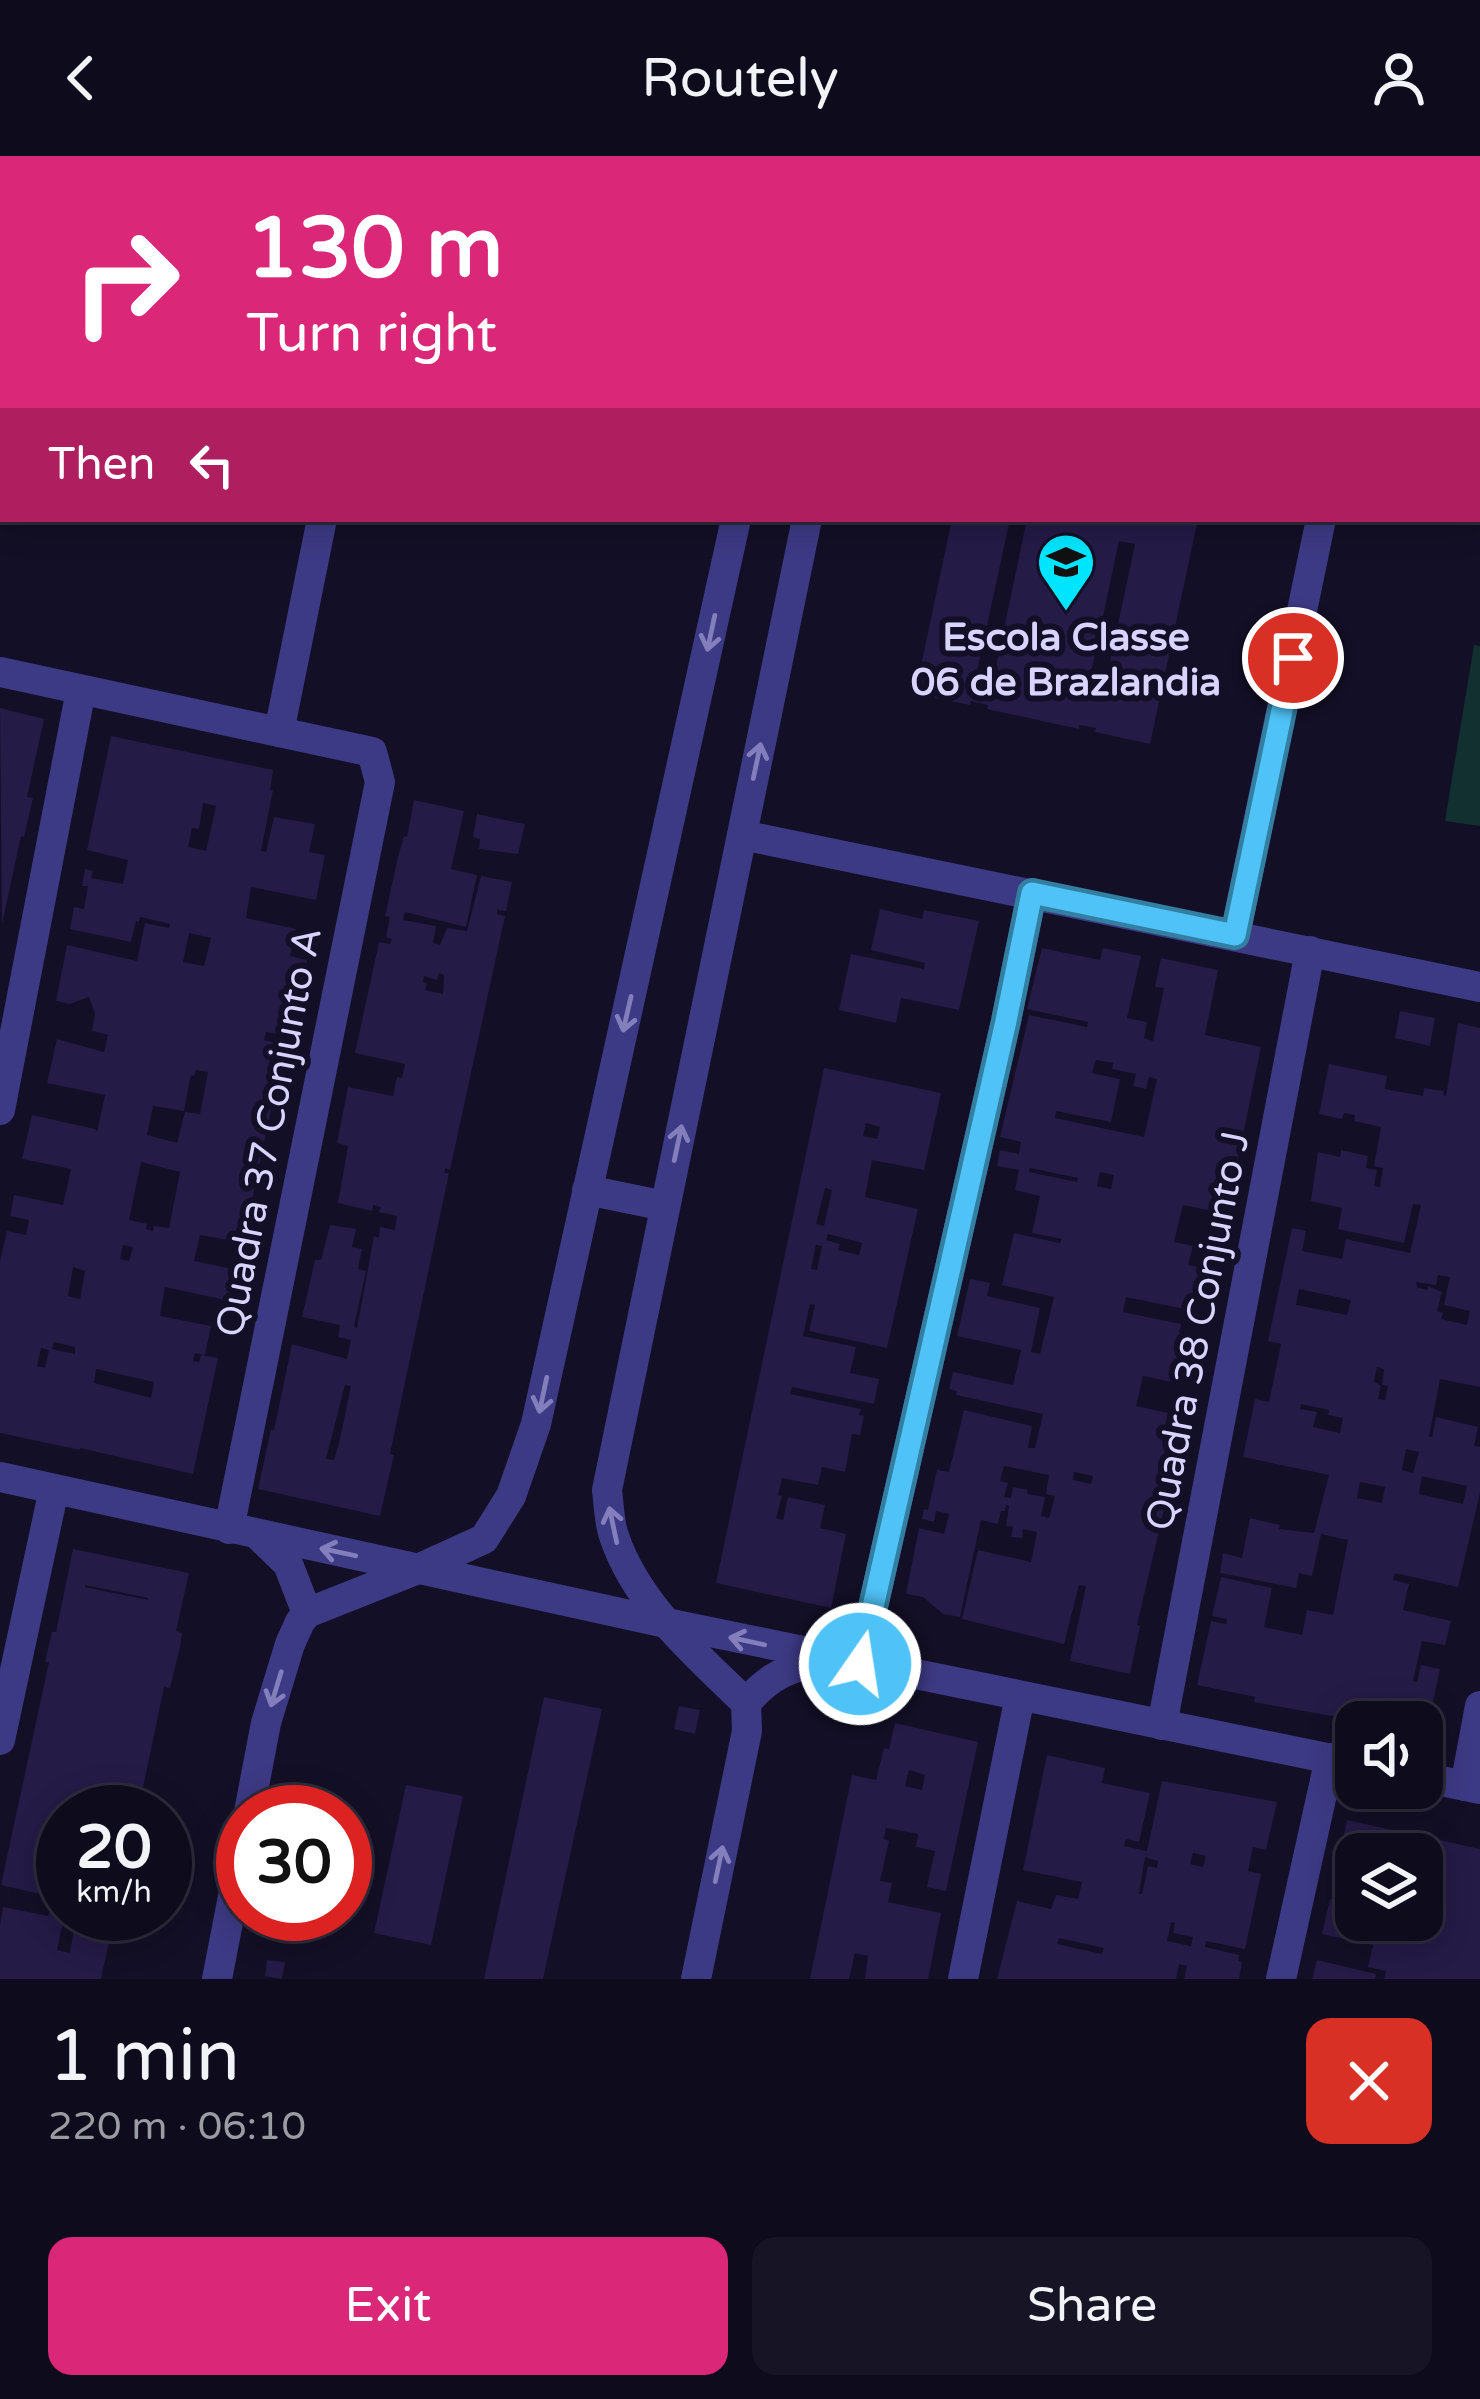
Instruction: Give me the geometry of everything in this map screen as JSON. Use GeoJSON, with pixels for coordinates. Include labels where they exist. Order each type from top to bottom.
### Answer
{"type":"FeatureCollection","features":[{"type":"Feature","properties":{"kind":"street"},"geometry":{"type":"LineString","coordinates":[[0,672],[279,732],[321,522]]}},
{"type":"Feature","properties":{"kind":"street"},"geometry":{"type":"LineString","coordinates":[[255,1785],[272,1703],[290,1644],[307,1612],[484,1539],[511,1496],[536,1424],[735,522]]}},
{"type":"Feature","properties":{"kind":"street"},"geometry":{"type":"LineString","coordinates":[[746,1703],[666,1624],[626,1567],[612,1532],[607,1490],[806,522]]}},
{"type":"Feature","properties":{"kind":"street"},"geometry":{"type":"LineString","coordinates":[[1235,935],[1321,522]]}},
{"type":"Feature","properties":{"kind":"street"},"geometry":{"type":"LineString","coordinates":[[0,1110],[81,690]]}},
{"type":"Feature","properties":{"kind":"street","name":"Quadra 37 Conjunto A"},"geometry":{"type":"LineString","coordinates":[[244,1532],[380,782],[372,752],[279,732]]}},
{"type":"Feature","properties":{"kind":"street"},"geometry":{"type":"LineString","coordinates":[[742,835],[1480,987]]}},
{"type":"Feature","properties":{"kind":"street"},"geometry":{"type":"LineString","coordinates":[[860,1664],[1032,893]]}},
{"type":"Feature","properties":{"kind":"street","name":"Quadra 38 Conjunto J"},"geometry":{"type":"LineString","coordinates":[[1162,1725],[1310,951]]}},
{"type":"Feature","properties":{"kind":"street"},"geometry":{"type":"LineString","coordinates":[[587,1190],[665,1206]]}},
{"type":"Feature","properties":{"kind":"street"},"geometry":{"type":"LineString","coordinates":[[0,1477],[666,1624],[1335,1759]]}},
{"type":"Feature","properties":{"kind":"street"},"geometry":{"type":"LineString","coordinates":[[0,1740],[54,1490]]}},
{"type":"Feature","properties":{"kind":"street"},"geometry":{"type":"LineString","coordinates":[[244,1532],[288,1564],[307,1612]]}},
{"type":"Feature","properties":{"kind":"street"},"geometry":{"type":"LineString","coordinates":[[696,1979],[747,1731],[746,1703],[763,1683],[782,1671],[828,1658]]}},
{"type":"Feature","properties":{"kind":"street"},"geometry":{"type":"LineString","coordinates":[[962,1979],[1020,1696]]}},
{"type":"Feature","properties":{"kind":"street"},"geometry":{"type":"LineString","coordinates":[[1472,1787],[1480,1706]]}},
{"type":"Feature","properties":{"kind":"street"},"geometry":{"type":"LineString","coordinates":[[1281,1979],[1335,1789]]}},
{"type":"Feature","properties":{"kind":"street"},"geometry":{"type":"LineString","coordinates":[[217,1979],[224,1941]]}},
{"type":"Feature","properties":{"kind":"green space"},"geometry":{"type":"Polygon","coordinates":[[[1474,645],[1480,646],[1480,826],[1445,821],[1474,645]]]}},
{"type":"Feature","properties":{"kind":"building","name":"Escola Classe 06 de Brazlandia"},"geometry":{"type":"Polygon","coordinates":[[[951,522],[1009,522],[977,672],[994,676],[1026,522],[1197,522],[1150,744],[1095,732],[1096,728],[1079,725],[1079,729],[987,709],[988,705],[971,701],[970,705],[915,694],[951,522]],[[1119,541],[1086,696],[1102,700],[1135,544],[1119,541]]]}},
{"type":"Feature","properties":{"kind":"building"},"geometry":{"type":"Polygon","coordinates":[[[0,708],[44,719],[27,797],[33,798],[2,924],[0,708]]]}},
{"type":"Feature","properties":{"kind":"building"},"geometry":{"type":"Polygon","coordinates":[[[111,736],[273,770],[261,851],[266,852],[274,817],[315,824],[309,852],[325,855],[316,900],[251,887],[246,918],[296,929],[290,956],[307,960],[243,1243],[200,1235],[194,1261],[237,1270],[230,1301],[165,1287],[160,1316],[211,1326],[205,1355],[195,1353],[193,1361],[199,1362],[201,1355],[218,1358],[193,1474],[0,1433],[0,1261],[7,1231],[26,1235],[29,1220],[10,1216],[14,1195],[63,1205],[71,1169],[22,1159],[32,1115],[97,1132],[105,1095],[47,1083],[57,1039],[104,1052],[108,1035],[92,1031],[95,1014],[89,997],[70,1004],[56,1001],[67,945],[137,961],[145,923],[169,928],[170,924],[140,917],[131,942],[70,929],[74,907],[84,909],[85,869],[93,871],[91,878],[123,884],[128,860],[87,850],[111,736]],[[203,803],[199,829],[192,828],[188,847],[206,851],[216,806],[203,803]],[[189,933],[183,962],[204,966],[211,938],[189,933]],[[266,1032],[264,1040],[282,1044],[284,1035],[266,1032]],[[196,1070],[191,1075],[184,1111],[153,1106],[147,1135],[177,1143],[185,1112],[200,1114],[208,1072],[196,1070]],[[141,1162],[129,1220],[147,1224],[146,1229],[169,1228],[180,1172],[141,1162]],[[123,1245],[120,1259],[129,1261],[133,1247],[123,1245]],[[73,1267],[68,1296],[80,1299],[85,1271],[73,1267]],[[54,1342],[52,1349],[75,1354],[75,1347],[54,1342]],[[41,1348],[37,1366],[45,1368],[49,1350],[41,1348]],[[96,1369],[94,1383],[151,1398],[154,1382],[96,1369]]]}},
{"type":"Feature","properties":{"kind":"building"},"geometry":{"type":"Polygon","coordinates":[[[414,800],[464,811],[451,869],[477,875],[466,927],[405,912],[403,920],[436,926],[433,943],[440,945],[447,928],[467,931],[481,876],[512,882],[506,911],[497,910],[505,916],[450,1170],[445,1168],[444,1173],[449,1173],[380,1516],[258,1489],[292,1344],[347,1359],[351,1340],[338,1337],[340,1325],[302,1317],[315,1260],[321,1260],[330,1225],[356,1229],[352,1247],[362,1249],[358,1269],[366,1271],[357,1328],[374,1236],[379,1238],[380,1227],[395,1230],[397,1216],[379,1212],[381,1207],[373,1205],[372,1211],[338,1203],[348,1146],[337,1143],[348,1087],[393,1096],[397,1077],[402,1078],[405,1064],[355,1053],[379,942],[390,944],[392,939],[386,937],[390,917],[385,916],[414,800]],[[439,973],[437,980],[424,976],[425,990],[443,994],[444,975],[439,973]],[[345,1385],[326,1459],[334,1460],[339,1443],[351,1386],[345,1385]]]}},
{"type":"Feature","properties":{"kind":"building"},"geometry":{"type":"Polygon","coordinates":[[[477,814],[525,824],[518,854],[479,849],[480,839],[473,837],[477,814]]]}},
{"type":"Feature","properties":{"kind":"building"},"geometry":{"type":"Polygon","coordinates":[[[880,909],[922,919],[924,910],[979,921],[959,1010],[901,998],[896,1023],[839,1010],[851,954],[924,969],[925,963],[871,950],[880,909]]]}},
{"type":"Feature","properties":{"kind":"building"},"geometry":{"type":"Polygon","coordinates":[[[1042,948],[1100,960],[1103,948],[1141,956],[1127,1018],[1147,1022],[1144,1038],[1153,1041],[1164,988],[1155,987],[1161,958],[1218,970],[1205,1035],[1261,1047],[1227,1214],[1183,1205],[1174,1242],[1193,1246],[1188,1265],[1202,1268],[1194,1311],[1126,1297],[1123,1312],[1181,1324],[1179,1333],[1187,1334],[1180,1382],[1143,1376],[1136,1406],[1168,1413],[1162,1441],[1179,1445],[1130,1674],[1070,1661],[1086,1586],[1079,1585],[1064,1644],[962,1619],[978,1550],[1031,1562],[1037,1532],[1023,1529],[1022,1538],[1011,1537],[1013,1527],[1006,1526],[1009,1506],[1001,1511],[998,1524],[981,1520],[960,1617],[943,1614],[923,1597],[906,1594],[919,1528],[944,1534],[949,1514],[936,1511],[934,1522],[922,1519],[937,1470],[949,1472],[964,1410],[1032,1426],[1028,1448],[1035,1448],[1043,1414],[956,1395],[957,1391],[949,1389],[953,1372],[1013,1385],[1021,1350],[957,1336],[970,1279],[990,1283],[987,1296],[1040,1308],[1031,1352],[1040,1354],[1054,1297],[1002,1285],[1014,1233],[1060,1243],[1062,1239],[1032,1233],[1040,1196],[1015,1190],[1019,1170],[997,1166],[1000,1150],[1019,1154],[1021,1142],[1000,1137],[1029,1015],[1087,1027],[1088,1022],[1027,1009],[1042,948]],[[1096,1060],[1092,1073],[1120,1079],[1111,1122],[1056,1111],[1055,1118],[1144,1137],[1157,1079],[1149,1077],[1146,1089],[1133,1086],[1136,1074],[1096,1060]],[[1030,1168],[1029,1172],[1077,1182],[1078,1178],[1030,1168]],[[1100,1172],[1097,1186],[1111,1189],[1114,1175],[1100,1172]],[[1004,1466],[1000,1481],[1008,1483],[1004,1497],[1011,1498],[1013,1487],[1045,1497],[1041,1516],[1049,1518],[1055,1496],[1046,1494],[1049,1475],[1004,1466]],[[1074,1472],[1073,1480],[1091,1484],[1093,1476],[1074,1472]]]}},
{"type":"Feature","properties":{"kind":"building"},"geometry":{"type":"Polygon","coordinates":[[[1400,1011],[1435,1018],[1430,1046],[1395,1038],[1400,1011]]]}},
{"type":"Feature","properties":{"kind":"building"},"geometry":{"type":"Polygon","coordinates":[[[1458,1023],[1480,1028],[1480,1387],[1440,1379],[1429,1437],[1436,1417],[1478,1427],[1474,1446],[1480,1447],[1480,1493],[1458,1587],[1395,1573],[1393,1580],[1409,1584],[1403,1610],[1451,1621],[1445,1645],[1422,1641],[1413,1681],[1417,1682],[1421,1665],[1440,1669],[1433,1701],[1335,1701],[1335,1717],[1254,1702],[1255,1697],[1197,1685],[1211,1621],[1226,1624],[1227,1619],[1212,1616],[1221,1577],[1272,1588],[1264,1627],[1302,1635],[1307,1610],[1333,1615],[1348,1540],[1321,1534],[1312,1576],[1299,1573],[1296,1588],[1220,1573],[1223,1553],[1242,1558],[1250,1518],[1280,1525],[1279,1529],[1314,1533],[1329,1475],[1243,1457],[1255,1399],[1269,1402],[1281,1344],[1268,1341],[1292,1228],[1306,1231],[1302,1251],[1342,1259],[1346,1239],[1410,1253],[1421,1205],[1413,1204],[1404,1243],[1338,1229],[1342,1208],[1311,1201],[1318,1152],[1340,1157],[1341,1150],[1368,1156],[1366,1168],[1377,1170],[1374,1186],[1380,1187],[1383,1168],[1374,1166],[1381,1127],[1354,1121],[1355,1115],[1344,1113],[1342,1119],[1319,1114],[1329,1064],[1387,1076],[1385,1089],[1423,1096],[1424,1088],[1444,1091],[1446,1096],[1458,1023]],[[1438,1275],[1436,1285],[1416,1282],[1417,1287],[1442,1292],[1437,1311],[1443,1313],[1441,1319],[1467,1325],[1470,1311],[1444,1305],[1450,1277],[1438,1275]],[[1299,1289],[1296,1305],[1347,1315],[1351,1300],[1299,1289]],[[1377,1367],[1374,1381],[1381,1386],[1378,1399],[1385,1400],[1384,1369],[1377,1367]],[[1301,1404],[1300,1409],[1317,1412],[1313,1427],[1340,1433],[1343,1418],[1301,1404]],[[1406,1449],[1402,1470],[1413,1473],[1419,1452],[1406,1449]],[[1422,1476],[1419,1494],[1463,1504],[1467,1486],[1422,1476]],[[1360,1482],[1357,1498],[1382,1503],[1385,1487],[1360,1482]]]}},
{"type":"Feature","properties":{"kind":"building"},"geometry":{"type":"Polygon","coordinates":[[[824,1068],[941,1093],[924,1170],[872,1160],[865,1197],[918,1209],[887,1348],[809,1331],[815,1305],[810,1304],[803,1336],[856,1347],[850,1373],[879,1379],[874,1404],[792,1387],[790,1394],[861,1409],[859,1415],[864,1416],[860,1435],[852,1434],[845,1472],[822,1467],[818,1485],[782,1478],[778,1495],[782,1496],[776,1518],[783,1520],[788,1497],[825,1505],[820,1528],[846,1534],[831,1608],[716,1583],[824,1068]],[[866,1123],[863,1136],[877,1139],[880,1127],[866,1123]],[[825,1188],[816,1224],[824,1226],[832,1190],[825,1188]],[[828,1234],[826,1240],[840,1244],[838,1250],[859,1255],[862,1243],[828,1234]],[[816,1245],[811,1269],[817,1270],[822,1246],[816,1245]]]}},
{"type":"Feature","properties":{"kind":"building"},"geometry":{"type":"Polygon","coordinates":[[[73,1549],[189,1573],[176,1631],[182,1633],[180,1647],[170,1688],[164,1687],[144,1785],[36,1785],[36,1893],[1,1885],[52,1632],[56,1632],[73,1549]],[[85,1585],[85,1587],[148,1598],[85,1585]]]}},
{"type":"Feature","properties":{"kind":"building"},"geometry":{"type":"Polygon","coordinates":[[[544,1697],[602,1709],[543,1979],[484,1979],[544,1697]]]}},
{"type":"Feature","properties":{"kind":"building"},"geometry":{"type":"Polygon","coordinates":[[[679,1706],[700,1710],[695,1734],[674,1729],[679,1706]]]}},
{"type":"Feature","properties":{"kind":"building"},"geometry":{"type":"Polygon","coordinates":[[[895,1723],[978,1742],[946,1891],[927,1887],[935,1851],[916,1847],[918,1834],[886,1828],[884,1839],[889,1841],[880,1881],[892,1883],[888,1902],[941,1913],[928,1979],[865,1979],[868,1956],[855,1953],[849,1979],[810,1979],[852,1775],[876,1780],[884,1748],[889,1749],[895,1723]],[[909,1770],[905,1786],[922,1790],[925,1775],[909,1770]]]}},
{"type":"Feature","properties":{"kind":"building"},"geometry":{"type":"Polygon","coordinates":[[[1047,1755],[1105,1768],[1102,1783],[1150,1793],[1139,1842],[1126,1839],[1124,1846],[1147,1851],[1162,1781],[1277,1802],[1266,1850],[1253,1847],[1248,1871],[1261,1874],[1245,1949],[1206,1941],[1205,1947],[1239,1955],[1239,1979],[1184,1979],[1187,1966],[1179,1964],[1176,1979],[997,1979],[1017,1901],[1051,1909],[1056,1895],[1078,1899],[1082,1882],[1023,1870],[1047,1755]],[[1193,1853],[1190,1864],[1203,1867],[1206,1856],[1193,1853]],[[1145,1857],[1139,1894],[1148,1866],[1157,1868],[1158,1861],[1145,1857]],[[1171,1922],[1167,1941],[1191,1946],[1193,1937],[1173,1933],[1175,1923],[1171,1922]],[[1059,1938],[1057,1944],[1102,1954],[1104,1948],[1059,1938]]]}},
{"type":"Feature","properties":{"kind":"building"},"geometry":{"type":"Polygon","coordinates":[[[406,1785],[463,1796],[431,1945],[374,1933],[406,1785]]]}},
{"type":"Feature","properties":{"kind":"building"},"geometry":{"type":"Polygon","coordinates":[[[1347,1820],[1406,1833],[1344,1833],[1347,1820]]]}},
{"type":"Feature","properties":{"kind":"building"},"geometry":{"type":"Polygon","coordinates":[[[1443,1841],[1480,1849],[1480,1979],[1384,1979],[1386,1971],[1368,1967],[1373,1945],[1354,1941],[1443,1941],[1443,1841]]]}},
{"type":"Feature","properties":{"kind":"building"},"geometry":{"type":"Polygon","coordinates":[[[1330,1899],[1335,1900],[1335,1937],[1322,1934],[1330,1899]]]}},
{"type":"Feature","properties":{"kind":"building"},"geometry":{"type":"Polygon","coordinates":[[[3,1907],[36,1914],[36,1941],[59,1941],[57,1950],[70,1953],[72,1941],[109,1941],[101,1979],[0,1979],[3,1907]]]}},
{"type":"Feature","properties":{"kind":"building"},"geometry":{"type":"Polygon","coordinates":[[[267,1960],[285,1962],[282,1979],[265,1976],[267,1960]]]}},
{"type":"Feature","properties":{"kind":"building"},"geometry":{"type":"Polygon","coordinates":[[[1317,1960],[1376,1974],[1375,1979],[1312,1979],[1317,1960]]]}},
{"type":"Feature","properties":{"kind":"place","name":"Escola Classe 06 de Brazlandia"},"geometry":{"type":"Point","coordinates":[1066,613]}},
{"type":"Feature","properties":{"kind":"route"},"geometry":{"type":"LineString","coordinates":[[860,1664],[1032,893],[1235,935],[1293,658]]}}]}
